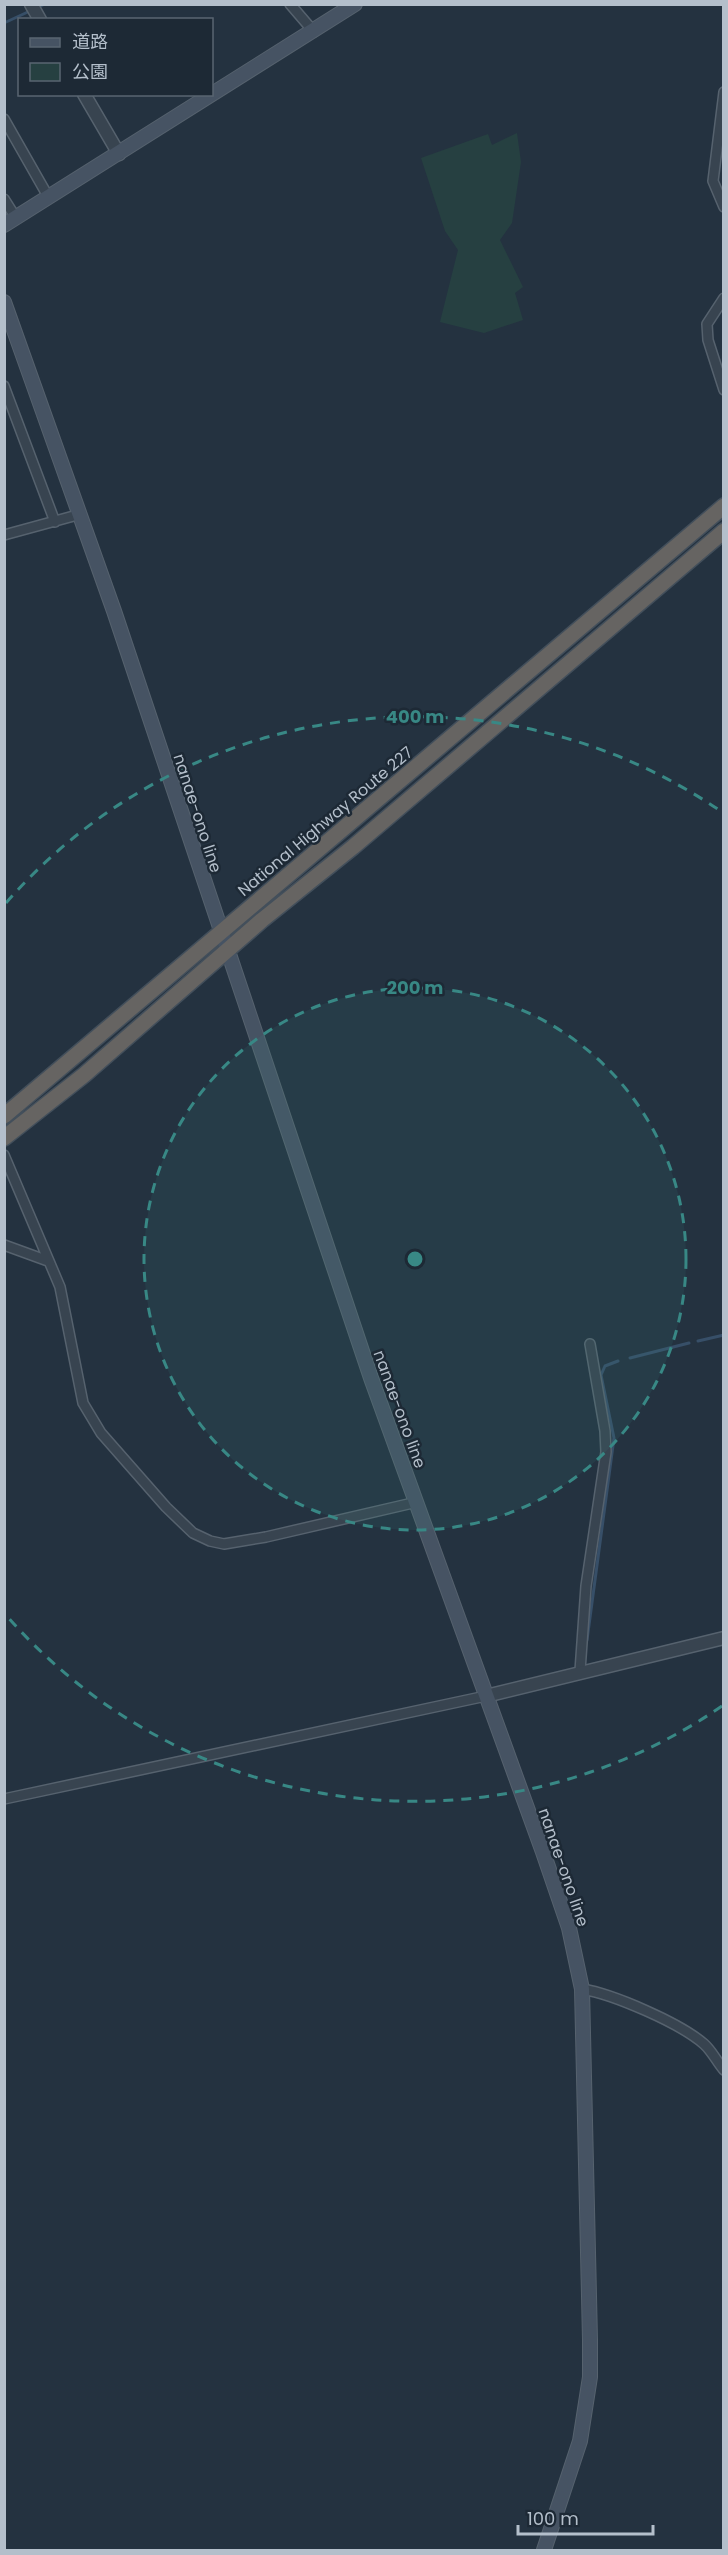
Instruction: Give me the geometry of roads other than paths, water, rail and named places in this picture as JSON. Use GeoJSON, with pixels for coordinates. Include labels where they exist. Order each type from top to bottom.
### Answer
{"type":"FeatureCollection","features":[{"type":"Feature","properties":{"kind":"highway","name":"National Highway Route 227"},"geometry":{"type":"LineString","coordinates":[[4,1116],[723,506]]}},
{"type":"Feature","properties":{"kind":"highway"},"geometry":{"type":"LineString","coordinates":[[4,1138],[92,1068],[723,531]]}},
{"type":"Feature","properties":{"kind":"main road"},"geometry":{"type":"LineString","coordinates":[[213,95],[355,4]]}},
{"type":"Feature","properties":{"kind":"main road"},"geometry":{"type":"LineString","coordinates":[[10,222],[212,96]]}},
{"type":"Feature","properties":{"kind":"main road","name":"nanae-ono line"},"geometry":{"type":"LineString","coordinates":[[4,302],[81,514],[359,1344],[569,1928],[582,1989],[590,2377],[580,2441],[544,2550]]}},
{"type":"Feature","properties":{"kind":"street"},"geometry":{"type":"LineString","coordinates":[[31,4],[39,18]]}},
{"type":"Feature","properties":{"kind":"street"},"geometry":{"type":"LineString","coordinates":[[290,4],[314,32]]}},
{"type":"Feature","properties":{"kind":"street"},"geometry":{"type":"LineString","coordinates":[[723,92],[713,182],[723,207]]}},
{"type":"Feature","properties":{"kind":"street"},"geometry":{"type":"LineString","coordinates":[[85,96],[119,154]]}},
{"type":"Feature","properties":{"kind":"street"},"geometry":{"type":"LineString","coordinates":[[4,119],[49,198]]}},
{"type":"Feature","properties":{"kind":"street"},"geometry":{"type":"LineString","coordinates":[[4,199],[10,222]]}},
{"type":"Feature","properties":{"kind":"street"},"geometry":{"type":"LineString","coordinates":[[723,298],[706,324],[708,340],[723,390]]}},
{"type":"Feature","properties":{"kind":"street"},"geometry":{"type":"LineString","coordinates":[[4,387],[55,522]]}},
{"type":"Feature","properties":{"kind":"street"},"geometry":{"type":"LineString","coordinates":[[4,536],[81,514]]}},
{"type":"Feature","properties":{"kind":"street"},"geometry":{"type":"LineString","coordinates":[[4,1155],[60,1287],[83,1403],[88,1415],[166,1507],[193,1533],[224,1544],[266,1537],[417,1502]]}},
{"type":"Feature","properties":{"kind":"street"},"geometry":{"type":"LineString","coordinates":[[4,1245],[48,1261]]}},
{"type":"Feature","properties":{"kind":"street"},"geometry":{"type":"LineString","coordinates":[[580,1671],[586,1586],[606,1452],[605,1431],[590,1344]]}},
{"type":"Feature","properties":{"kind":"street"},"geometry":{"type":"LineString","coordinates":[[4,1799],[486,1696],[580,1671],[723,1638]]}},
{"type":"Feature","properties":{"kind":"street"},"geometry":{"type":"LineString","coordinates":[[582,1989],[601,1992],[692,2035],[706,2046],[723,2070]]}},
{"type":"Feature","properties":{"kind":"waterway"},"geometry":{"type":"LineString","coordinates":[[36,8],[45,4]]}},
{"type":"Feature","properties":{"kind":"waterway"},"geometry":{"type":"LineString","coordinates":[[4,23],[30,11]]}},
{"type":"Feature","properties":{"kind":"waterway"},"geometry":{"type":"LineString","coordinates":[[698,1341],[724,1335]]}},
{"type":"Feature","properties":{"kind":"waterway"},"geometry":{"type":"LineString","coordinates":[[630,1358],[689,1343]]}},
{"type":"Feature","properties":{"kind":"waterway"},"geometry":{"type":"LineString","coordinates":[[587,1640],[614,1438],[601,1375],[605,1366],[618,1361]]}}]}
